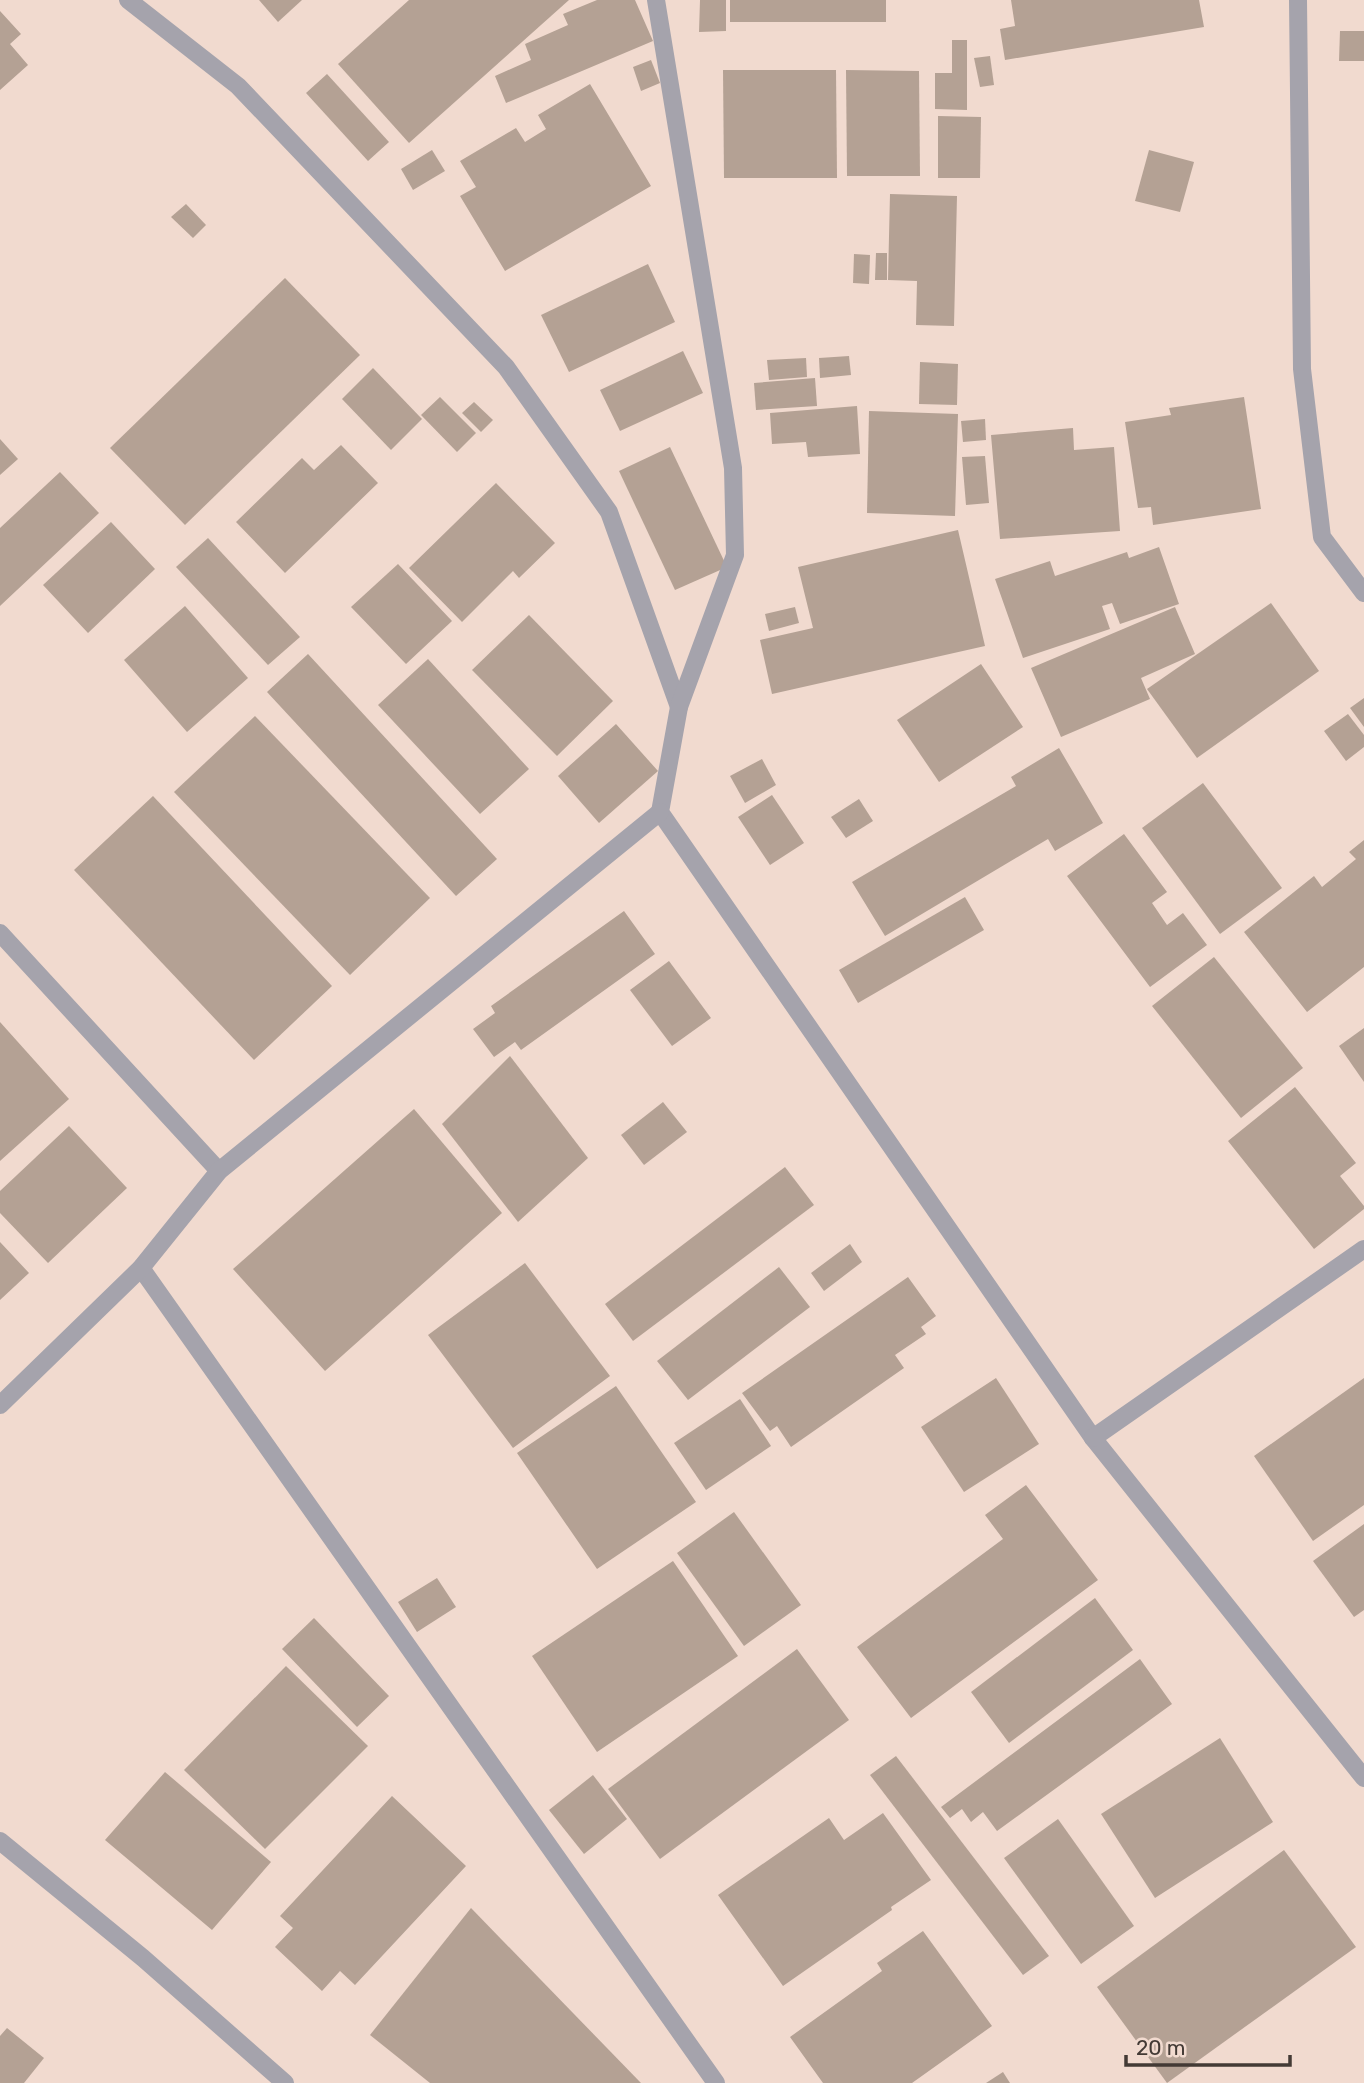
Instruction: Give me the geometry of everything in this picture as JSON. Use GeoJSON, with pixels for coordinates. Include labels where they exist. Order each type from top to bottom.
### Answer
{"type":"FeatureCollection","features":[{"type":"Feature","properties":{"kind":"street"},"geometry":{"type":"LineString","coordinates":[[128,0],[238,86],[506,367],[609,512],[679,706]]}},
{"type":"Feature","properties":{"kind":"street"},"geometry":{"type":"LineString","coordinates":[[0,1405],[141,1268],[219,1171],[660,812],[679,706],[735,555],[733,468],[656,0]]}},
{"type":"Feature","properties":{"kind":"street"},"geometry":{"type":"LineString","coordinates":[[1298,0],[1301,369],[1322,537],[1364,593]]}},
{"type":"Feature","properties":{"kind":"street"},"geometry":{"type":"LineString","coordinates":[[660,812],[1093,1438],[1364,1778]]}},
{"type":"Feature","properties":{"kind":"street"},"geometry":{"type":"LineString","coordinates":[[0,933],[219,1171]]}},
{"type":"Feature","properties":{"kind":"street"},"geometry":{"type":"LineString","coordinates":[[1093,1438],[1364,1249]]}},
{"type":"Feature","properties":{"kind":"street"},"geometry":{"type":"LineString","coordinates":[[141,1268],[716,2083]]}},
{"type":"Feature","properties":{"kind":"street"},"geometry":{"type":"LineString","coordinates":[[0,1841],[143,1958],[285,2083]]}},
{"type":"Feature","properties":{"kind":"building"},"geometry":{"type":"Polygon","coordinates":[[[259,0],[302,0],[278,22],[259,0]]]}},
{"type":"Feature","properties":{"kind":"building"},"geometry":{"type":"Polygon","coordinates":[[[409,0],[569,0],[409,143],[338,64],[409,0]]]}},
{"type":"Feature","properties":{"kind":"building"},"geometry":{"type":"Polygon","coordinates":[[[597,0],[635,0],[653,41],[506,103],[495,76],[531,60],[525,44],[568,25],[563,14],[597,0]]]}},
{"type":"Feature","properties":{"kind":"building"},"geometry":{"type":"Polygon","coordinates":[[[700,0],[726,0],[726,31],[699,32],[700,0]]]}},
{"type":"Feature","properties":{"kind":"building"},"geometry":{"type":"Polygon","coordinates":[[[730,0],[886,0],[886,22],[730,22],[730,0]]]}},
{"type":"Feature","properties":{"kind":"building"},"geometry":{"type":"Polygon","coordinates":[[[1011,0],[1199,0],[1204,27],[1005,60],[1000,29],[1015,26],[1011,0]]]}},
{"type":"Feature","properties":{"kind":"building"},"geometry":{"type":"Polygon","coordinates":[[[0,11],[21,34],[10,44],[28,65],[0,90],[0,11]]]}},
{"type":"Feature","properties":{"kind":"building"},"geometry":{"type":"Polygon","coordinates":[[[1340,31],[1364,31],[1364,61],[1339,61],[1340,31]]]}},
{"type":"Feature","properties":{"kind":"building"},"geometry":{"type":"Polygon","coordinates":[[[952,40],[967,40],[967,110],[935,109],[935,73],[952,73],[952,40]]]}},
{"type":"Feature","properties":{"kind":"building"},"geometry":{"type":"Polygon","coordinates":[[[990,56],[994,85],[980,87],[974,58],[990,56]]]}},
{"type":"Feature","properties":{"kind":"building"},"geometry":{"type":"Polygon","coordinates":[[[651,60],[660,83],[641,91],[633,67],[651,60]]]}},
{"type":"Feature","properties":{"kind":"building"},"geometry":{"type":"Polygon","coordinates":[[[723,70],[836,70],[837,178],[724,178],[723,70]]]}},
{"type":"Feature","properties":{"kind":"building"},"geometry":{"type":"Polygon","coordinates":[[[846,70],[919,71],[920,176],[847,176],[846,70]]]}},
{"type":"Feature","properties":{"kind":"building"},"geometry":{"type":"Polygon","coordinates":[[[327,74],[389,142],[368,161],[306,93],[327,74]]]}},
{"type":"Feature","properties":{"kind":"building"},"geometry":{"type":"Polygon","coordinates":[[[590,84],[651,186],[505,271],[460,196],[476,187],[460,161],[516,128],[525,142],[546,129],[538,115],[590,84]]]}},
{"type":"Feature","properties":{"kind":"building"},"geometry":{"type":"Polygon","coordinates":[[[938,116],[981,117],[980,178],[938,178],[938,116]]]}},
{"type":"Feature","properties":{"kind":"building"},"geometry":{"type":"Polygon","coordinates":[[[432,150],[445,171],[413,190],[401,169],[432,150]]]}},
{"type":"Feature","properties":{"kind":"building"},"geometry":{"type":"Polygon","coordinates":[[[1149,150],[1194,162],[1180,212],[1135,201],[1149,150]]]}},
{"type":"Feature","properties":{"kind":"building"},"geometry":{"type":"Polygon","coordinates":[[[890,194],[957,196],[954,326],[916,325],[917,281],[888,280],[890,194]]]}},
{"type":"Feature","properties":{"kind":"building"},"geometry":{"type":"Polygon","coordinates":[[[186,204],[206,225],[193,238],[171,217],[186,204]]]}},
{"type":"Feature","properties":{"kind":"building"},"geometry":{"type":"Polygon","coordinates":[[[876,253],[887,253],[887,280],[875,280],[876,253]]]}},
{"type":"Feature","properties":{"kind":"building"},"geometry":{"type":"Polygon","coordinates":[[[854,254],[870,255],[869,284],[853,283],[854,254]]]}},
{"type":"Feature","properties":{"kind":"building"},"geometry":{"type":"Polygon","coordinates":[[[648,264],[675,322],[569,372],[541,315],[648,264]]]}},
{"type":"Feature","properties":{"kind":"building"},"geometry":{"type":"Polygon","coordinates":[[[285,278],[360,355],[185,525],[110,448],[285,278]]]}},
{"type":"Feature","properties":{"kind":"building"},"geometry":{"type":"Polygon","coordinates":[[[683,351],[703,393],[620,431],[600,390],[683,351]]]}},
{"type":"Feature","properties":{"kind":"building"},"geometry":{"type":"Polygon","coordinates":[[[849,356],[851,375],[820,378],[819,358],[849,356]]]}},
{"type":"Feature","properties":{"kind":"building"},"geometry":{"type":"Polygon","coordinates":[[[806,358],[807,377],[769,380],[767,360],[806,358]]]}},
{"type":"Feature","properties":{"kind":"building"},"geometry":{"type":"Polygon","coordinates":[[[920,362],[958,364],[957,405],[919,404],[920,362]]]}},
{"type":"Feature","properties":{"kind":"building"},"geometry":{"type":"Polygon","coordinates":[[[373,368],[422,419],[391,450],[342,399],[373,368]]]}},
{"type":"Feature","properties":{"kind":"building"},"geometry":{"type":"Polygon","coordinates":[[[815,378],[817,406],[756,410],[754,383],[815,378]]]}},
{"type":"Feature","properties":{"kind":"building"},"geometry":{"type":"Polygon","coordinates":[[[440,397],[476,433],[457,452],[421,415],[440,397]]]}},
{"type":"Feature","properties":{"kind":"building"},"geometry":{"type":"Polygon","coordinates":[[[1244,397],[1261,509],[1153,525],[1151,507],[1138,508],[1125,422],[1171,415],[1169,408],[1244,397]]]}},
{"type":"Feature","properties":{"kind":"building"},"geometry":{"type":"Polygon","coordinates":[[[474,402],[493,420],[481,432],[462,413],[474,402]]]}},
{"type":"Feature","properties":{"kind":"building"},"geometry":{"type":"Polygon","coordinates":[[[857,406],[860,454],[808,457],[806,442],[772,444],[770,413],[857,406]]]}},
{"type":"Feature","properties":{"kind":"building"},"geometry":{"type":"Polygon","coordinates":[[[869,411],[958,414],[955,516],[867,513],[869,411]]]}},
{"type":"Feature","properties":{"kind":"building"},"geometry":{"type":"Polygon","coordinates":[[[985,419],[986,440],[963,442],[961,421],[985,419]]]}},
{"type":"Feature","properties":{"kind":"building"},"geometry":{"type":"Polygon","coordinates":[[[1073,428],[1074,450],[1114,447],[1120,531],[1000,539],[991,435],[1073,428]]]}},
{"type":"Feature","properties":{"kind":"building"},"geometry":{"type":"Polygon","coordinates":[[[0,439],[18,459],[0,475],[0,439]]]}},
{"type":"Feature","properties":{"kind":"building"},"geometry":{"type":"Polygon","coordinates":[[[341,445],[378,483],[285,573],[236,522],[302,458],[314,470],[341,445]]]}},
{"type":"Feature","properties":{"kind":"building"},"geometry":{"type":"Polygon","coordinates":[[[670,447],[727,567],[675,590],[619,471],[670,447]]]}},
{"type":"Feature","properties":{"kind":"building"},"geometry":{"type":"Polygon","coordinates":[[[985,456],[989,503],[966,505],[962,457],[985,456]]]}},
{"type":"Feature","properties":{"kind":"building"},"geometry":{"type":"Polygon","coordinates":[[[60,472],[99,513],[0,606],[0,528],[60,472]]]}},
{"type":"Feature","properties":{"kind":"building"},"geometry":{"type":"Polygon","coordinates":[[[496,483],[555,543],[519,578],[513,571],[462,622],[409,568],[496,483]]]}},
{"type":"Feature","properties":{"kind":"building"},"geometry":{"type":"Polygon","coordinates":[[[111,522],[155,569],[88,633],[43,585],[111,522]]]}},
{"type":"Feature","properties":{"kind":"building"},"geometry":{"type":"Polygon","coordinates":[[[958,530],[985,646],[772,694],[760,640],[813,628],[798,567],[958,530]]]}},
{"type":"Feature","properties":{"kind":"building"},"geometry":{"type":"Polygon","coordinates":[[[208,538],[300,637],[268,665],[176,567],[208,538]]]}},
{"type":"Feature","properties":{"kind":"building"},"geometry":{"type":"Polygon","coordinates":[[[1159,547],[1179,604],[1120,624],[1112,603],[1102,606],[1110,629],[1023,658],[995,579],[1050,561],[1055,576],[1127,552],[1129,558],[1159,547]]]}},
{"type":"Feature","properties":{"kind":"building"},"geometry":{"type":"Polygon","coordinates":[[[398,564],[452,621],[406,664],[351,607],[398,564]]]}},
{"type":"Feature","properties":{"kind":"building"},"geometry":{"type":"Polygon","coordinates":[[[1271,603],[1319,671],[1197,758],[1147,689],[1271,603]]]}},
{"type":"Feature","properties":{"kind":"building"},"geometry":{"type":"Polygon","coordinates":[[[185,606],[248,678],[187,732],[124,660],[185,606]]]}},
{"type":"Feature","properties":{"kind":"building"},"geometry":{"type":"Polygon","coordinates":[[[795,607],[799,623],[769,631],[765,614],[795,607]]]}},
{"type":"Feature","properties":{"kind":"building"},"geometry":{"type":"Polygon","coordinates":[[[1175,607],[1195,654],[1141,678],[1150,699],[1061,737],[1031,668],[1175,607]]]}},
{"type":"Feature","properties":{"kind":"building"},"geometry":{"type":"Polygon","coordinates":[[[529,615],[613,701],[557,756],[472,670],[529,615]]]}},
{"type":"Feature","properties":{"kind":"building"},"geometry":{"type":"Polygon","coordinates":[[[308,654],[497,859],[456,896],[267,692],[308,654]]]}},
{"type":"Feature","properties":{"kind":"building"},"geometry":{"type":"Polygon","coordinates":[[[428,659],[529,769],[480,814],[378,705],[428,659]]]}},
{"type":"Feature","properties":{"kind":"building"},"geometry":{"type":"Polygon","coordinates":[[[981,664],[1023,727],[939,782],[897,720],[981,664]]]}},
{"type":"Feature","properties":{"kind":"building"},"geometry":{"type":"Polygon","coordinates":[[[1364,698],[1364,727],[1350,708],[1364,698]]]}},
{"type":"Feature","properties":{"kind":"building"},"geometry":{"type":"Polygon","coordinates":[[[1348,714],[1364,735],[1364,747],[1346,761],[1324,731],[1348,714]]]}},
{"type":"Feature","properties":{"kind":"building"},"geometry":{"type":"Polygon","coordinates":[[[255,716],[430,898],[350,975],[174,792],[255,716]]]}},
{"type":"Feature","properties":{"kind":"building"},"geometry":{"type":"Polygon","coordinates":[[[616,724],[658,771],[599,823],[558,776],[616,724]]]}},
{"type":"Feature","properties":{"kind":"building"},"geometry":{"type":"Polygon","coordinates":[[[1059,748],[1103,823],[1055,851],[1048,839],[885,936],[852,882],[1016,786],[1011,777],[1059,748]]]}},
{"type":"Feature","properties":{"kind":"building"},"geometry":{"type":"Polygon","coordinates":[[[762,759],[776,785],[745,803],[730,776],[762,759]]]}},
{"type":"Feature","properties":{"kind":"building"},"geometry":{"type":"Polygon","coordinates":[[[1203,783],[1282,888],[1220,934],[1142,828],[1203,783]]]}},
{"type":"Feature","properties":{"kind":"building"},"geometry":{"type":"Polygon","coordinates":[[[772,795],[804,843],[770,865],[738,817],[772,795]]]}},
{"type":"Feature","properties":{"kind":"building"},"geometry":{"type":"Polygon","coordinates":[[[153,796],[332,986],[254,1060],[74,870],[153,796]]]}},
{"type":"Feature","properties":{"kind":"building"},"geometry":{"type":"Polygon","coordinates":[[[859,799],[873,821],[846,838],[831,817],[859,799]]]}},
{"type":"Feature","properties":{"kind":"building"},"geometry":{"type":"Polygon","coordinates":[[[1124,834],[1167,892],[1152,903],[1167,925],[1183,913],[1207,945],[1150,987],[1067,876],[1124,834]]]}},
{"type":"Feature","properties":{"kind":"building"},"geometry":{"type":"Polygon","coordinates":[[[1364,840],[1364,967],[1307,1012],[1244,932],[1314,876],[1322,887],[1356,859],[1349,852],[1364,840]]]}},
{"type":"Feature","properties":{"kind":"building"},"geometry":{"type":"Polygon","coordinates":[[[965,897],[984,930],[858,1003],[839,970],[965,897]]]}},
{"type":"Feature","properties":{"kind":"building"},"geometry":{"type":"Polygon","coordinates":[[[624,911],[655,954],[521,1050],[515,1042],[494,1057],[473,1029],[495,1013],[491,1006],[624,911]]]}},
{"type":"Feature","properties":{"kind":"building"},"geometry":{"type":"Polygon","coordinates":[[[1214,957],[1303,1068],[1241,1118],[1152,1006],[1214,957]]]}},
{"type":"Feature","properties":{"kind":"building"},"geometry":{"type":"Polygon","coordinates":[[[669,961],[711,1018],[672,1046],[630,990],[669,961]]]}},
{"type":"Feature","properties":{"kind":"building"},"geometry":{"type":"Polygon","coordinates":[[[0,1022],[69,1099],[0,1161],[0,1022]]]}},
{"type":"Feature","properties":{"kind":"building"},"geometry":{"type":"Polygon","coordinates":[[[1364,1028],[1364,1082],[1339,1046],[1364,1028]]]}},
{"type":"Feature","properties":{"kind":"building"},"geometry":{"type":"Polygon","coordinates":[[[510,1056],[588,1158],[518,1222],[442,1124],[510,1056]]]}},
{"type":"Feature","properties":{"kind":"building"},"geometry":{"type":"Polygon","coordinates":[[[1295,1087],[1356,1163],[1340,1176],[1364,1206],[1364,1209],[1314,1249],[1228,1141],[1295,1087]]]}},
{"type":"Feature","properties":{"kind":"building"},"geometry":{"type":"Polygon","coordinates":[[[663,1102],[687,1132],[644,1165],[621,1135],[663,1102]]]}},
{"type":"Feature","properties":{"kind":"building"},"geometry":{"type":"Polygon","coordinates":[[[414,1109],[502,1213],[325,1371],[233,1269],[414,1109]]]}},
{"type":"Feature","properties":{"kind":"building"},"geometry":{"type":"Polygon","coordinates":[[[69,1126],[127,1188],[48,1263],[0,1213],[0,1191],[69,1126]]]}},
{"type":"Feature","properties":{"kind":"building"},"geometry":{"type":"Polygon","coordinates":[[[785,1167],[814,1205],[633,1341],[605,1304],[785,1167]]]}},
{"type":"Feature","properties":{"kind":"building"},"geometry":{"type":"Polygon","coordinates":[[[0,1242],[29,1273],[0,1300],[0,1242]]]}},
{"type":"Feature","properties":{"kind":"building"},"geometry":{"type":"Polygon","coordinates":[[[850,1244],[862,1262],[824,1291],[811,1273],[850,1244]]]}},
{"type":"Feature","properties":{"kind":"building"},"geometry":{"type":"Polygon","coordinates":[[[525,1263],[610,1376],[513,1448],[428,1335],[525,1263]]]}},
{"type":"Feature","properties":{"kind":"building"},"geometry":{"type":"Polygon","coordinates":[[[779,1267],[810,1307],[688,1400],[657,1361],[779,1267]]]}},
{"type":"Feature","properties":{"kind":"building"},"geometry":{"type":"Polygon","coordinates":[[[908,1277],[936,1316],[921,1327],[926,1334],[895,1355],[904,1368],[791,1447],[777,1426],[770,1431],[742,1393],[908,1277]]]}},
{"type":"Feature","properties":{"kind":"building"},"geometry":{"type":"Polygon","coordinates":[[[996,1378],[1039,1444],[964,1492],[921,1427],[996,1378]]]}},
{"type":"Feature","properties":{"kind":"building"},"geometry":{"type":"Polygon","coordinates":[[[1364,1378],[1364,1505],[1313,1541],[1254,1456],[1364,1378]]]}},
{"type":"Feature","properties":{"kind":"building"},"geometry":{"type":"Polygon","coordinates":[[[616,1386],[696,1502],[597,1569],[517,1453],[616,1386]]]}},
{"type":"Feature","properties":{"kind":"building"},"geometry":{"type":"Polygon","coordinates":[[[740,1399],[771,1446],[706,1490],[674,1443],[740,1399]]]}},
{"type":"Feature","properties":{"kind":"building"},"geometry":{"type":"Polygon","coordinates":[[[1026,1485],[1098,1580],[911,1718],[857,1647],[1003,1539],[985,1515],[1026,1485]]]}},
{"type":"Feature","properties":{"kind":"building"},"geometry":{"type":"Polygon","coordinates":[[[734,1512],[801,1605],[744,1646],[677,1553],[734,1512]]]}},
{"type":"Feature","properties":{"kind":"building"},"geometry":{"type":"Polygon","coordinates":[[[1364,1524],[1364,1610],[1354,1617],[1313,1561],[1364,1524]]]}},
{"type":"Feature","properties":{"kind":"building"},"geometry":{"type":"Polygon","coordinates":[[[673,1561],[738,1656],[597,1752],[532,1656],[673,1561]]]}},
{"type":"Feature","properties":{"kind":"building"},"geometry":{"type":"Polygon","coordinates":[[[437,1578],[456,1607],[417,1632],[398,1602],[437,1578]]]}},
{"type":"Feature","properties":{"kind":"building"},"geometry":{"type":"Polygon","coordinates":[[[1095,1598],[1133,1650],[1009,1743],[971,1692],[1095,1598]]]}},
{"type":"Feature","properties":{"kind":"building"},"geometry":{"type":"Polygon","coordinates":[[[314,1618],[389,1696],[357,1727],[282,1649],[314,1618]]]}},
{"type":"Feature","properties":{"kind":"building"},"geometry":{"type":"Polygon","coordinates":[[[797,1649],[849,1720],[660,1859],[608,1789],[797,1649]]]}},
{"type":"Feature","properties":{"kind":"building"},"geometry":{"type":"Polygon","coordinates":[[[1140,1659],[1172,1704],[997,1831],[983,1812],[971,1822],[962,1809],[950,1818],[941,1807],[1140,1659]]]}},
{"type":"Feature","properties":{"kind":"building"},"geometry":{"type":"Polygon","coordinates":[[[286,1666],[368,1746],[265,1849],[184,1770],[286,1666]]]}},
{"type":"Feature","properties":{"kind":"building"},"geometry":{"type":"Polygon","coordinates":[[[1220,1738],[1273,1822],[1155,1898],[1101,1814],[1220,1738]]]}},
{"type":"Feature","properties":{"kind":"building"},"geometry":{"type":"Polygon","coordinates":[[[896,1756],[1049,1956],[1023,1975],[870,1775],[896,1756]]]}},
{"type":"Feature","properties":{"kind":"building"},"geometry":{"type":"Polygon","coordinates":[[[165,1772],[271,1862],[212,1930],[105,1840],[165,1772]]]}},
{"type":"Feature","properties":{"kind":"building"},"geometry":{"type":"Polygon","coordinates":[[[593,1775],[627,1819],[584,1854],[549,1810],[593,1775]]]}},
{"type":"Feature","properties":{"kind":"building"},"geometry":{"type":"Polygon","coordinates":[[[392,1796],[466,1866],[355,1985],[340,1971],[322,1991],[275,1947],[293,1928],[280,1916],[392,1796]]]}},
{"type":"Feature","properties":{"kind":"building"},"geometry":{"type":"Polygon","coordinates":[[[883,1813],[931,1880],[783,1986],[718,1895],[829,1818],[844,1840],[883,1813]]]}},
{"type":"Feature","properties":{"kind":"building"},"geometry":{"type":"Polygon","coordinates":[[[1058,1819],[1134,1926],[1081,1964],[1004,1858],[1058,1819]]]}},
{"type":"Feature","properties":{"kind":"building"},"geometry":{"type":"Polygon","coordinates":[[[1284,1850],[1356,1947],[1167,2083],[1097,1987],[1284,1850]]]}},
{"type":"Feature","properties":{"kind":"building"},"geometry":{"type":"Polygon","coordinates":[[[471,1908],[641,2083],[430,2083],[370,2035],[471,1908]]]}},
{"type":"Feature","properties":{"kind":"building"},"geometry":{"type":"Polygon","coordinates":[[[923,1931],[992,2026],[912,2083],[823,2083],[790,2037],[882,1971],[877,1963],[923,1931]]]}},
{"type":"Feature","properties":{"kind":"building"},"geometry":{"type":"Polygon","coordinates":[[[7,2028],[44,2058],[24,2083],[0,2083],[0,2036],[7,2028]]]}},
{"type":"Feature","properties":{"kind":"building"},"geometry":{"type":"Polygon","coordinates":[[[1003,2072],[1010,2083],[986,2083],[1003,2072]]]}}]}
